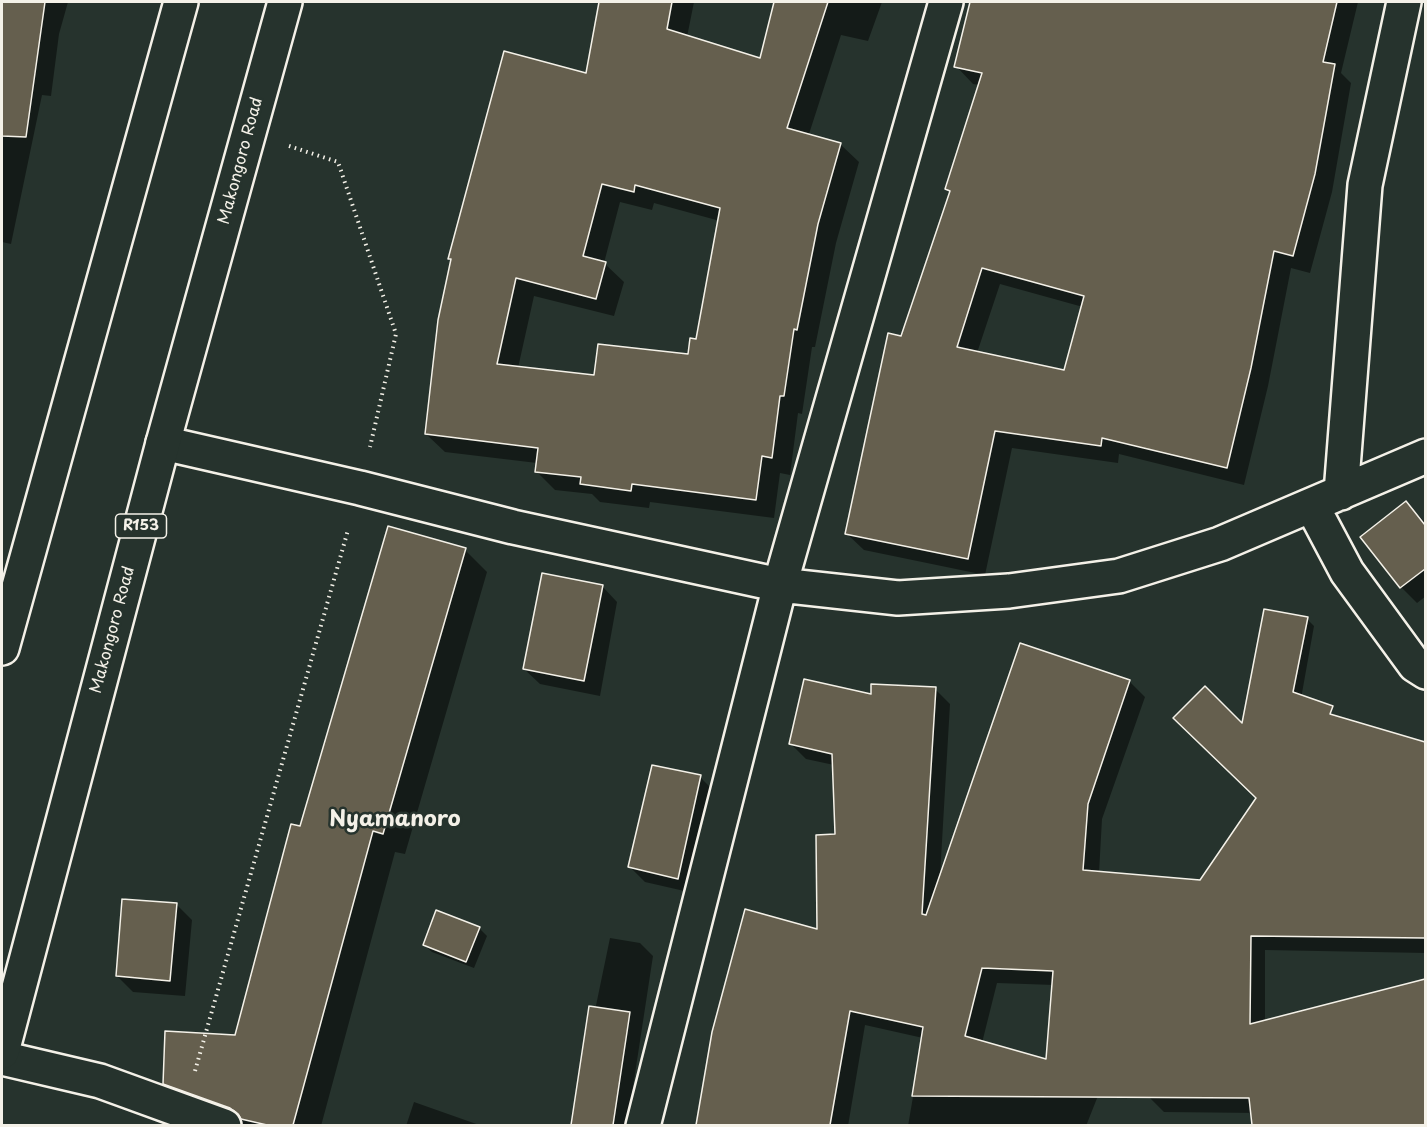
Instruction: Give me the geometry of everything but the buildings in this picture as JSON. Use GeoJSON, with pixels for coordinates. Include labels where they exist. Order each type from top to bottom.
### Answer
{"type":"FeatureCollection","features":[{"type":"Feature","properties":{"kind":"street"},"geometry":{"type":"LineString","coordinates":[[2,648],[180,2]]}},
{"type":"Feature","properties":{"kind":"street","name":"Makongoro Road"},"geometry":{"type":"LineString","coordinates":[[2,1052],[163,443],[285,2]]}},
{"type":"Feature","properties":{"kind":"street"},"geometry":{"type":"LineString","coordinates":[[643,1125],[780,585],[946,2]]}},
{"type":"Feature","properties":{"kind":"street"},"geometry":{"type":"LineString","coordinates":[[1404,2],[1365,185],[1326,499],[1347,572],[1415,665],[1425,672]]}},
{"type":"Feature","properties":{"kind":"street"},"geometry":{"type":"LineString","coordinates":[[163,443],[360,488],[513,527],[780,585],[898,598],[1009,591],[1119,576],[1220,544],[1425,456]]}},
{"type":"Feature","properties":{"kind":"street"},"geometry":{"type":"LineString","coordinates":[[2,1058],[100,1081],[224,1125]]}},
{"type":"Feature","properties":{"kind":"path"},"geometry":{"type":"LineString","coordinates":[[184,1111],[360,488],[396,334],[338,162],[248,134]]}},
{"type":"Feature","properties":{"kind":"district","name":"Nyamanoro"},"geometry":{"type":"Point","coordinates":[395,820]}}]}
